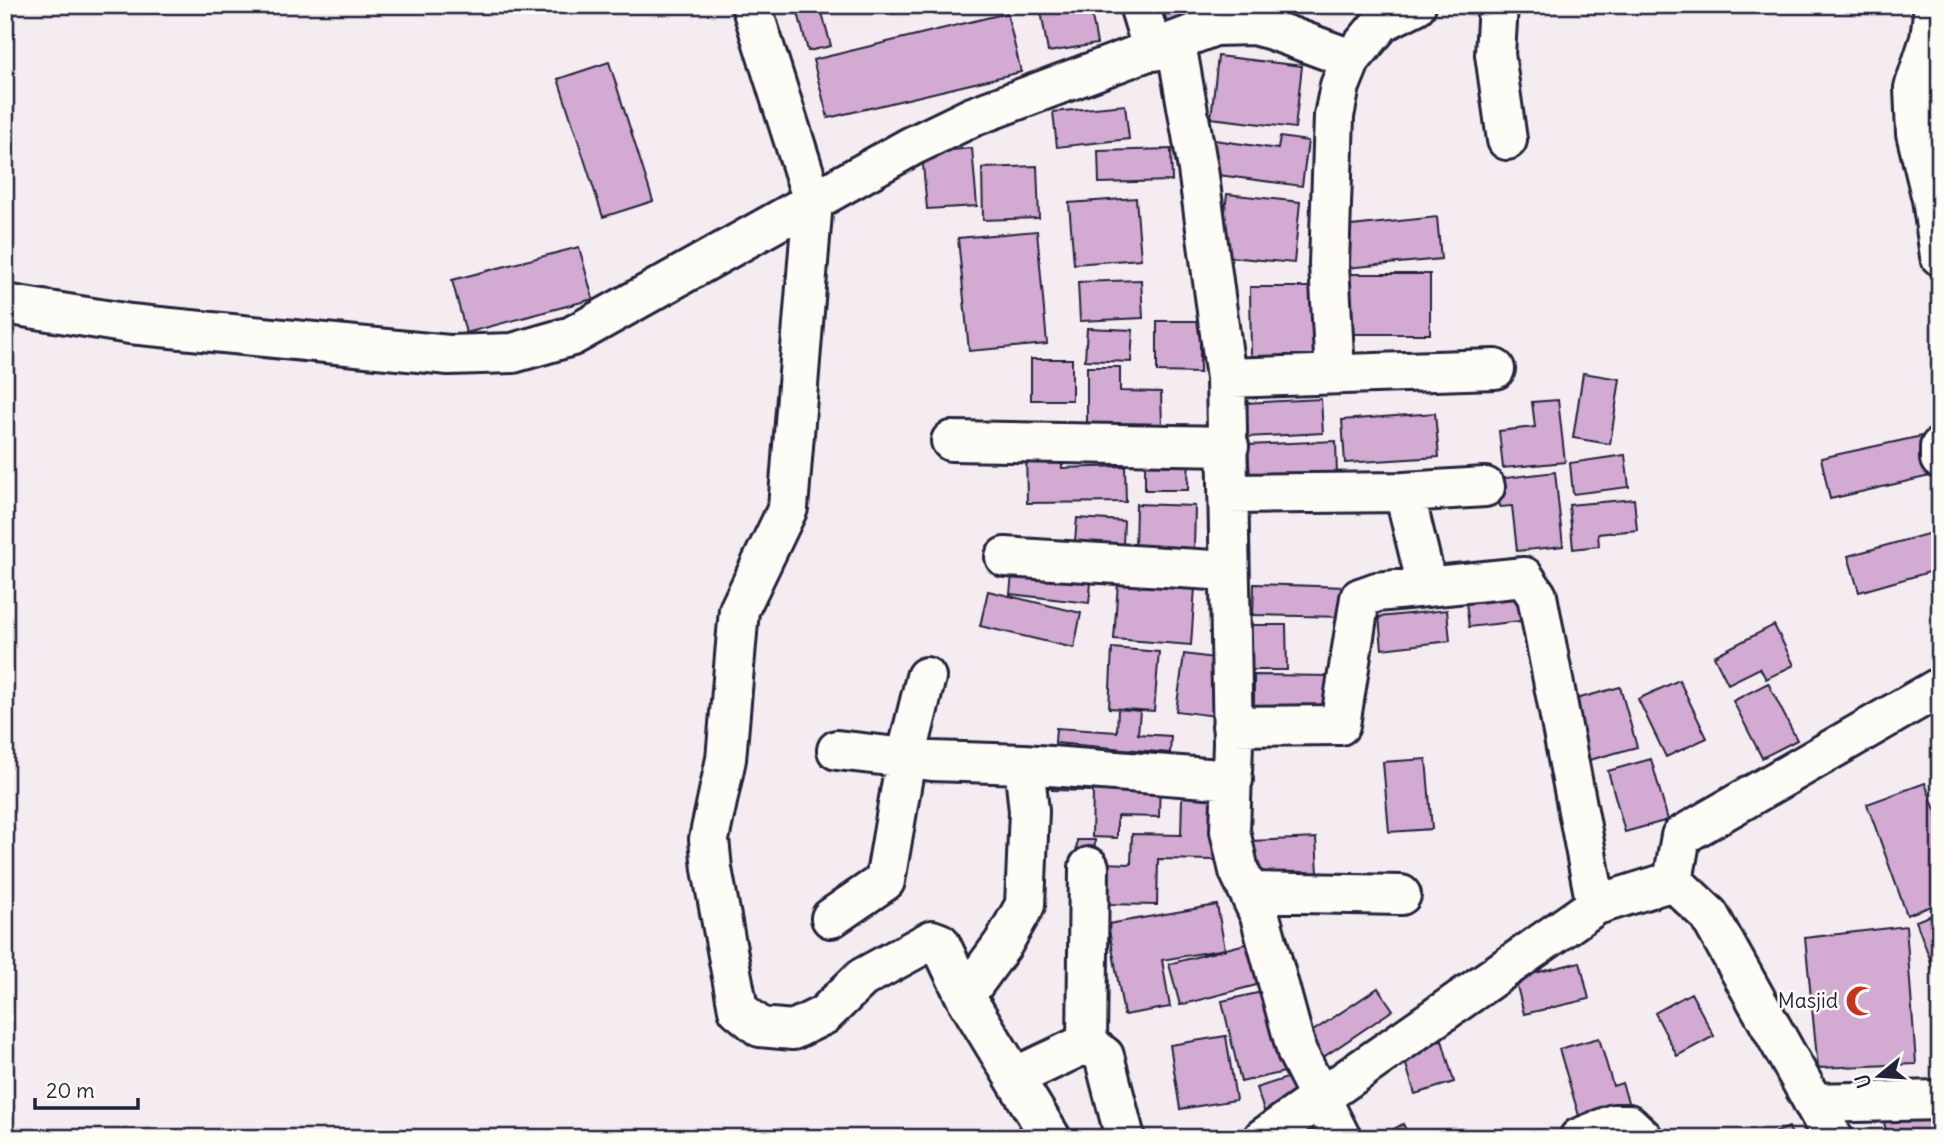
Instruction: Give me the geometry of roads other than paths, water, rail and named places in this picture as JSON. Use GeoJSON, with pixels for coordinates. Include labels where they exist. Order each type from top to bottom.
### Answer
{"type":"FeatureCollection","features":[{"type":"Feature","properties":{"kind":"street"},"geometry":{"type":"LineString","coordinates":[[751,5],[813,201],[789,508],[739,610],[726,759],[709,839],[738,1009],[760,1027],[793,1030],[824,1015],[862,978],[932,940],[940,943],[965,996],[1051,1138]]}},
{"type":"Feature","properties":{"kind":"street"},"geometry":{"type":"LineString","coordinates":[[1139,5],[1164,47],[1198,169],[1226,378],[1230,446],[1228,571],[1233,780],[1230,831],[1239,871],[1260,916],[1297,1052],[1341,1138]]}},
{"type":"Feature","properties":{"kind":"street"},"geometry":{"type":"LineString","coordinates":[[1335,374],[1329,264],[1334,116],[1345,72],[1381,22],[1416,5]]}},
{"type":"Feature","properties":{"kind":"street"},"geometry":{"type":"LineString","coordinates":[[1497,5],[1495,54],[1507,140]]}},
{"type":"Feature","properties":{"kind":"street"},"geometry":{"type":"LineString","coordinates":[[1934,5],[1930,39],[1914,88],[1916,133],[1932,199],[1940,256]]}},
{"type":"Feature","properties":{"kind":"street"},"geometry":{"type":"LineString","coordinates":[[5,304],[130,324],[435,354],[513,353],[572,336],[912,146],[972,117],[1215,26],[1253,25],[1345,72]]}},
{"type":"Feature","properties":{"kind":"street"},"geometry":{"type":"LineString","coordinates":[[1226,378],[1495,369]]}},
{"type":"Feature","properties":{"kind":"street"},"geometry":{"type":"LineString","coordinates":[[951,441],[1230,446]]}},
{"type":"Feature","properties":{"kind":"street"},"geometry":{"type":"LineString","coordinates":[[1940,447],[1940,459]]}},
{"type":"Feature","properties":{"kind":"street"},"geometry":{"type":"LineString","coordinates":[[1228,494],[1404,492],[1485,487]]}},
{"type":"Feature","properties":{"kind":"street"},"geometry":{"type":"LineString","coordinates":[[1404,492],[1427,586]]}},
{"type":"Feature","properties":{"kind":"street"},"geometry":{"type":"LineString","coordinates":[[1005,557],[1228,571]]}},
{"type":"Feature","properties":{"kind":"street"},"geometry":{"type":"LineString","coordinates":[[1232,726],[1340,725],[1360,598],[1377,592],[1524,577],[1537,596],[1596,905]]}},
{"type":"Feature","properties":{"kind":"street"},"geometry":{"type":"LineString","coordinates":[[831,918],[885,881],[906,758],[926,677]]}},
{"type":"Feature","properties":{"kind":"street"},"geometry":{"type":"LineString","coordinates":[[1673,881],[1681,835],[1940,687]]}},
{"type":"Feature","properties":{"kind":"street"},"geometry":{"type":"LineString","coordinates":[[837,750],[906,758],[1233,780]]}},
{"type":"Feature","properties":{"kind":"street"},"geometry":{"type":"LineString","coordinates":[[965,996],[1003,944],[1025,905],[1029,811],[1024,764]]}},
{"type":"Feature","properties":{"kind":"street"},"geometry":{"type":"LineString","coordinates":[[1087,1043],[1089,867]]}},
{"type":"Feature","properties":{"kind":"street"},"geometry":{"type":"LineString","coordinates":[[1263,1138],[1596,905],[1673,881]]}},
{"type":"Feature","properties":{"kind":"street"},"geometry":{"type":"LineString","coordinates":[[1673,881],[1709,915],[1833,1138]]}},
{"type":"Feature","properties":{"kind":"street"},"geometry":{"type":"LineString","coordinates":[[1250,892],[1401,895]]}},
{"type":"Feature","properties":{"kind":"street"},"geometry":{"type":"LineString","coordinates":[[1015,1077],[1087,1043]]}},
{"type":"Feature","properties":{"kind":"street"},"geometry":{"type":"LineString","coordinates":[[1087,1043],[1104,1056],[1125,1138]]}},
{"type":"Feature","properties":{"kind":"street"},"geometry":{"type":"LineString","coordinates":[[1814,1103],[1940,1100]]}},
{"type":"Feature","properties":{"kind":"street"},"geometry":{"type":"LineString","coordinates":[[1579,1138],[1614,1124],[1628,1124],[1643,1138]]}},
{"type":"Feature","properties":{"kind":"place","name":"Masjid"},"geometry":{"type":"Point","coordinates":[1861,1001]}}]}
